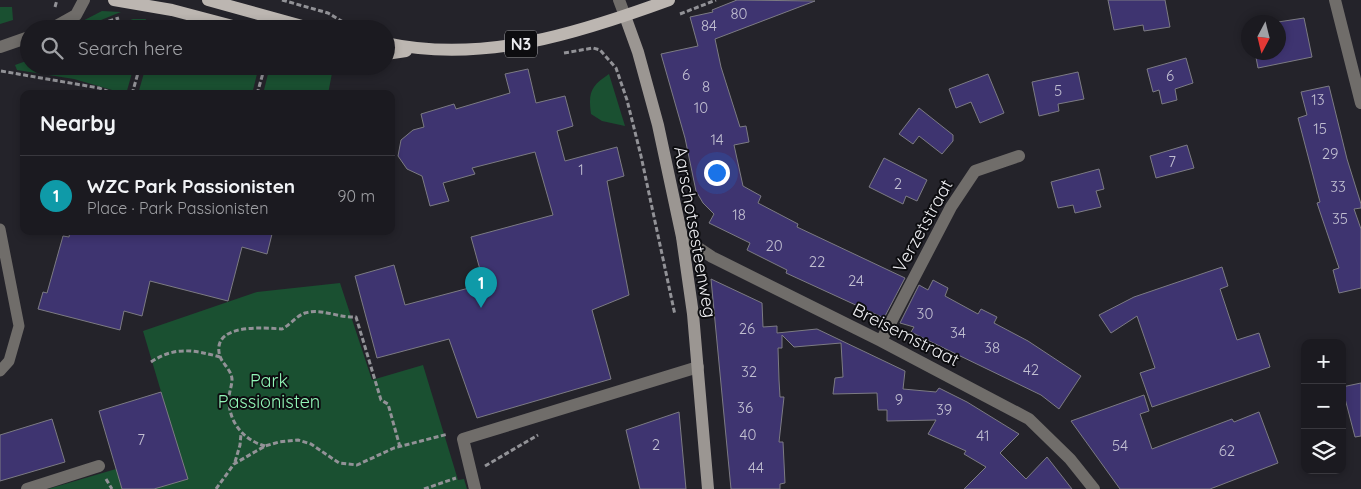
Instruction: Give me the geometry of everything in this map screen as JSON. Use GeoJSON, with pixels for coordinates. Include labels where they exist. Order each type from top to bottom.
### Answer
{"type":"FeatureCollection","features":[{"type":"Feature","properties":{"kind":"main road"},"geometry":{"type":"LineString","coordinates":[[114,0],[172,10],[210,20]]}},
{"type":"Feature","properties":{"kind":"main road"},"geometry":{"type":"LineString","coordinates":[[208,0],[280,20]]}},
{"type":"Feature","properties":{"kind":"main road","name":"N3"},"geometry":{"type":"LineString","coordinates":[[395,46],[414,49],[452,51],[515,45],[570,34],[669,0]]}},
{"type":"Feature","properties":{"kind":"main road","name":"Aarschotsesteenweg"},"geometry":{"type":"LineString","coordinates":[[625,16],[638,52],[656,117],[682,237],[693,314],[708,489]]}},
{"type":"Feature","properties":{"kind":"main road","name":"N3"},"geometry":{"type":"LineString","coordinates":[[395,52],[414,49]]}},
{"type":"Feature","properties":{"kind":"street"},"geometry":{"type":"LineString","coordinates":[[66,20],[76,14],[84,0]]}},
{"type":"Feature","properties":{"kind":"street"},"geometry":{"type":"LineString","coordinates":[[619,0],[625,16]]}},
{"type":"Feature","properties":{"kind":"street"},"geometry":{"type":"LineString","coordinates":[[1335,0],[1361,102]]}},
{"type":"Feature","properties":{"kind":"street"},"geometry":{"type":"LineString","coordinates":[[0,47],[20,40]]}},
{"type":"Feature","properties":{"kind":"street","name":"Verzetstraat"},"geometry":{"type":"LineString","coordinates":[[881,341],[951,207],[975,171],[1019,156]]}},
{"type":"Feature","properties":{"kind":"street","name":"Breisemstraat"},"geometry":{"type":"LineString","coordinates":[[682,237],[712,258],[881,341],[1029,419],[1070,459],[1094,489]]}},
{"type":"Feature","properties":{"kind":"street"},"geometry":{"type":"LineString","coordinates":[[475,489],[463,439],[698,368]]}},
{"type":"Feature","properties":{"kind":"street"},"geometry":{"type":"LineString","coordinates":[[27,489],[100,466]]}},
{"type":"Feature","properties":{"kind":"lane"},"geometry":{"type":"LineString","coordinates":[[0,229],[18,326],[9,361],[0,371]]}},
{"type":"Feature","properties":{"kind":"path"},"geometry":{"type":"LineString","coordinates":[[282,0],[328,13],[340,20]]}},
{"type":"Feature","properties":{"kind":"path"},"geometry":{"type":"LineString","coordinates":[[559,54],[593,48],[600,50],[616,68],[627,100],[641,156],[676,323]]}},
{"type":"Feature","properties":{"kind":"path"},"geometry":{"type":"LineString","coordinates":[[1,70],[20,73]]}},
{"type":"Feature","properties":{"kind":"path"},"geometry":{"type":"LineString","coordinates":[[28,75],[104,90]]}},
{"type":"Feature","properties":{"kind":"path"},"geometry":{"type":"LineString","coordinates":[[133,90],[137,75]]}},
{"type":"Feature","properties":{"kind":"path"},"geometry":{"type":"LineString","coordinates":[[258,90],[262,75]]}},
{"type":"Feature","properties":{"kind":"path"},"geometry":{"type":"LineString","coordinates":[[216,489],[234,464],[240,445],[241,434],[230,412],[229,399],[232,380],[230,369],[220,357],[218,350],[221,342],[231,334],[245,328],[261,326],[282,329],[305,313],[319,312],[345,318],[356,317],[381,400],[388,404],[400,446]]}},
{"type":"Feature","properties":{"kind":"path"},"geometry":{"type":"LineString","coordinates":[[151,362],[164,353],[173,351],[186,351],[220,357]]}},
{"type":"Feature","properties":{"kind":"path"},"geometry":{"type":"LineString","coordinates":[[234,464],[265,446],[298,440],[311,444],[339,463],[357,465],[400,446],[443,434],[451,433],[463,439]]}},
{"type":"Feature","properties":{"kind":"path"},"geometry":{"type":"LineString","coordinates":[[424,489],[470,473],[539,433]]}},
{"type":"Feature","properties":{"kind":"path"},"geometry":{"type":"LineString","coordinates":[[241,434],[265,446]]}},
{"type":"Feature","properties":{"kind":"green space"},"geometry":{"type":"Polygon","coordinates":[[[0,7],[12,7],[13,20],[0,24],[0,7]]]}},
{"type":"Feature","properties":{"kind":"green space"},"geometry":{"type":"Polygon","coordinates":[[[102,11],[121,12],[101,20],[84,20],[102,11]]]}},
{"type":"Feature","properties":{"kind":"green space"},"geometry":{"type":"Polygon","coordinates":[[[20,63],[20,70],[17,70],[15,65],[20,63]]]}},
{"type":"Feature","properties":{"kind":"green space"},"geometry":{"type":"Polygon","coordinates":[[[609,74],[625,126],[602,121],[591,114],[590,100],[592,90],[598,82],[609,74]]]}},
{"type":"Feature","properties":{"kind":"green space"},"geometry":{"type":"Polygon","coordinates":[[[49,75],[131,75],[127,90],[112,90],[74,79],[49,75]]]}},
{"type":"Feature","properties":{"kind":"green space"},"geometry":{"type":"Polygon","coordinates":[[[143,75],[257,75],[253,90],[139,90],[143,75]]]}},
{"type":"Feature","properties":{"kind":"green space"},"geometry":{"type":"Polygon","coordinates":[[[268,75],[332,75],[329,90],[264,90],[268,75]]]}},
{"type":"Feature","properties":{"kind":"green space","name":"Park Passionisten"},"geometry":{"type":"Polygon","coordinates":[[[340,283],[372,380],[423,365],[458,480],[464,479],[467,489],[154,489],[187,479],[143,331],[257,292],[340,283]]]}},
{"type":"Feature","properties":{"kind":"green space"},"geometry":{"type":"Polygon","coordinates":[[[116,469],[122,489],[48,489],[116,469]]]}},
{"type":"Feature","properties":{"kind":"building"},"geometry":{"type":"Polygon","coordinates":[[[737,0],[815,1],[715,39],[721,67],[740,127],[746,126],[749,142],[734,145],[743,186],[761,196],[758,203],[798,224],[797,227],[905,278],[884,318],[786,273],[787,270],[747,250],[750,243],[709,223],[714,214],[703,203],[696,191],[685,138],[661,54],[698,46],[690,17],[713,12],[712,10],[737,0]]]}},
{"type":"Feature","properties":{"kind":"building"},"geometry":{"type":"Polygon","coordinates":[[[1108,0],[1165,0],[1170,27],[1144,31],[1143,25],[1114,30],[1108,0]]]}},
{"type":"Feature","properties":{"kind":"building"},"geometry":{"type":"Polygon","coordinates":[[[1304,18],[1312,57],[1258,68],[1256,60],[1286,60],[1286,21],[1304,18]]]}},
{"type":"Feature","properties":{"kind":"building"},"geometry":{"type":"Polygon","coordinates":[[[1186,58],[1193,83],[1175,89],[1177,100],[1162,104],[1159,90],[1153,92],[1147,69],[1186,58]]]}},
{"type":"Feature","properties":{"kind":"building"},"geometry":{"type":"Polygon","coordinates":[[[528,69],[536,103],[565,96],[573,126],[557,131],[565,161],[617,147],[624,176],[607,181],[629,295],[592,310],[611,379],[477,418],[449,339],[377,358],[355,276],[394,265],[405,305],[484,284],[471,237],[553,215],[535,152],[472,168],[475,174],[443,183],[449,201],[430,206],[422,176],[407,169],[398,156],[401,140],[413,130],[424,127],[421,114],[454,104],[456,109],[510,93],[505,74],[528,69]]]}},
{"type":"Feature","properties":{"kind":"building"},"geometry":{"type":"Polygon","coordinates":[[[1078,72],[1084,99],[1058,104],[1059,111],[1039,116],[1032,82],[1078,72]]]}},
{"type":"Feature","properties":{"kind":"building"},"geometry":{"type":"Polygon","coordinates":[[[988,74],[1004,113],[980,123],[971,102],[956,108],[949,89],[988,74]]]}},
{"type":"Feature","properties":{"kind":"building"},"geometry":{"type":"Polygon","coordinates":[[[1329,86],[1347,159],[1361,204],[1361,208],[1354,209],[1361,229],[1361,288],[1339,293],[1333,270],[1339,268],[1317,203],[1320,202],[1298,118],[1307,115],[1301,92],[1329,86]]]}},
{"type":"Feature","properties":{"kind":"building"},"geometry":{"type":"Polygon","coordinates":[[[919,108],[953,135],[953,141],[942,154],[919,136],[913,144],[899,134],[919,108]]]}},
{"type":"Feature","properties":{"kind":"building"},"geometry":{"type":"Polygon","coordinates":[[[1187,145],[1194,168],[1156,178],[1150,156],[1187,145]]]}},
{"type":"Feature","properties":{"kind":"building"},"geometry":{"type":"Polygon","coordinates":[[[884,158],[927,180],[917,201],[906,196],[903,204],[869,187],[884,158]]]}},
{"type":"Feature","properties":{"kind":"building"},"geometry":{"type":"Polygon","coordinates":[[[1099,169],[1104,189],[1096,191],[1101,207],[1075,213],[1073,205],[1058,208],[1051,182],[1099,169]]]}},
{"type":"Feature","properties":{"kind":"building"},"geometry":{"type":"Polygon","coordinates":[[[69,235],[272,235],[267,254],[242,247],[228,301],[150,281],[142,316],[124,311],[120,330],[38,309],[43,292],[47,293],[63,236],[69,237],[69,235]]]}},
{"type":"Feature","properties":{"kind":"building"},"geometry":{"type":"Polygon","coordinates":[[[1222,267],[1228,286],[1220,289],[1237,340],[1259,333],[1270,367],[1152,407],[1140,373],[1155,368],[1137,316],[1111,333],[1099,315],[1134,297],[1222,267]]]}},
{"type":"Feature","properties":{"kind":"building"},"geometry":{"type":"Polygon","coordinates":[[[711,279],[762,303],[763,327],[777,326],[777,333],[817,329],[905,371],[903,389],[936,392],[939,388],[967,402],[1019,434],[1000,453],[1026,479],[1047,457],[1072,489],[964,489],[986,467],[964,454],[966,451],[928,434],[936,420],[887,421],[887,410],[878,410],[877,393],[833,394],[835,378],[843,377],[841,343],[794,347],[782,335],[782,348],[778,348],[779,380],[780,397],[784,397],[779,442],[783,442],[785,483],[780,484],[780,489],[731,489],[711,279]]]}},
{"type":"Feature","properties":{"kind":"building"},"geometry":{"type":"Polygon","coordinates":[[[933,280],[948,288],[945,296],[978,314],[981,309],[997,317],[994,323],[1028,341],[1081,376],[1059,409],[1041,395],[911,332],[914,327],[900,323],[919,285],[928,290],[933,280]]]}},
{"type":"Feature","properties":{"kind":"building"},"geometry":{"type":"Polygon","coordinates":[[[1361,383],[1361,436],[1355,437],[1346,402],[1346,386],[1361,383]]]}},
{"type":"Feature","properties":{"kind":"building"},"geometry":{"type":"Polygon","coordinates":[[[161,392],[188,479],[154,489],[122,489],[99,411],[161,392]]]}},
{"type":"Feature","properties":{"kind":"building"},"geometry":{"type":"Polygon","coordinates":[[[1144,395],[1149,411],[1140,414],[1152,449],[1232,419],[1234,422],[1259,412],[1278,463],[1210,489],[1120,489],[1071,421],[1144,395]]]}},
{"type":"Feature","properties":{"kind":"building"},"geometry":{"type":"Polygon","coordinates":[[[679,412],[686,489],[640,489],[626,430],[679,412]]]}},
{"type":"Feature","properties":{"kind":"building"},"geometry":{"type":"Polygon","coordinates":[[[52,419],[65,462],[0,481],[0,435],[52,419]]]}},
{"type":"Feature","properties":{"kind":"place","name":"WZC Park Passionisten"},"geometry":{"type":"Point","coordinates":[481,308]}}]}
